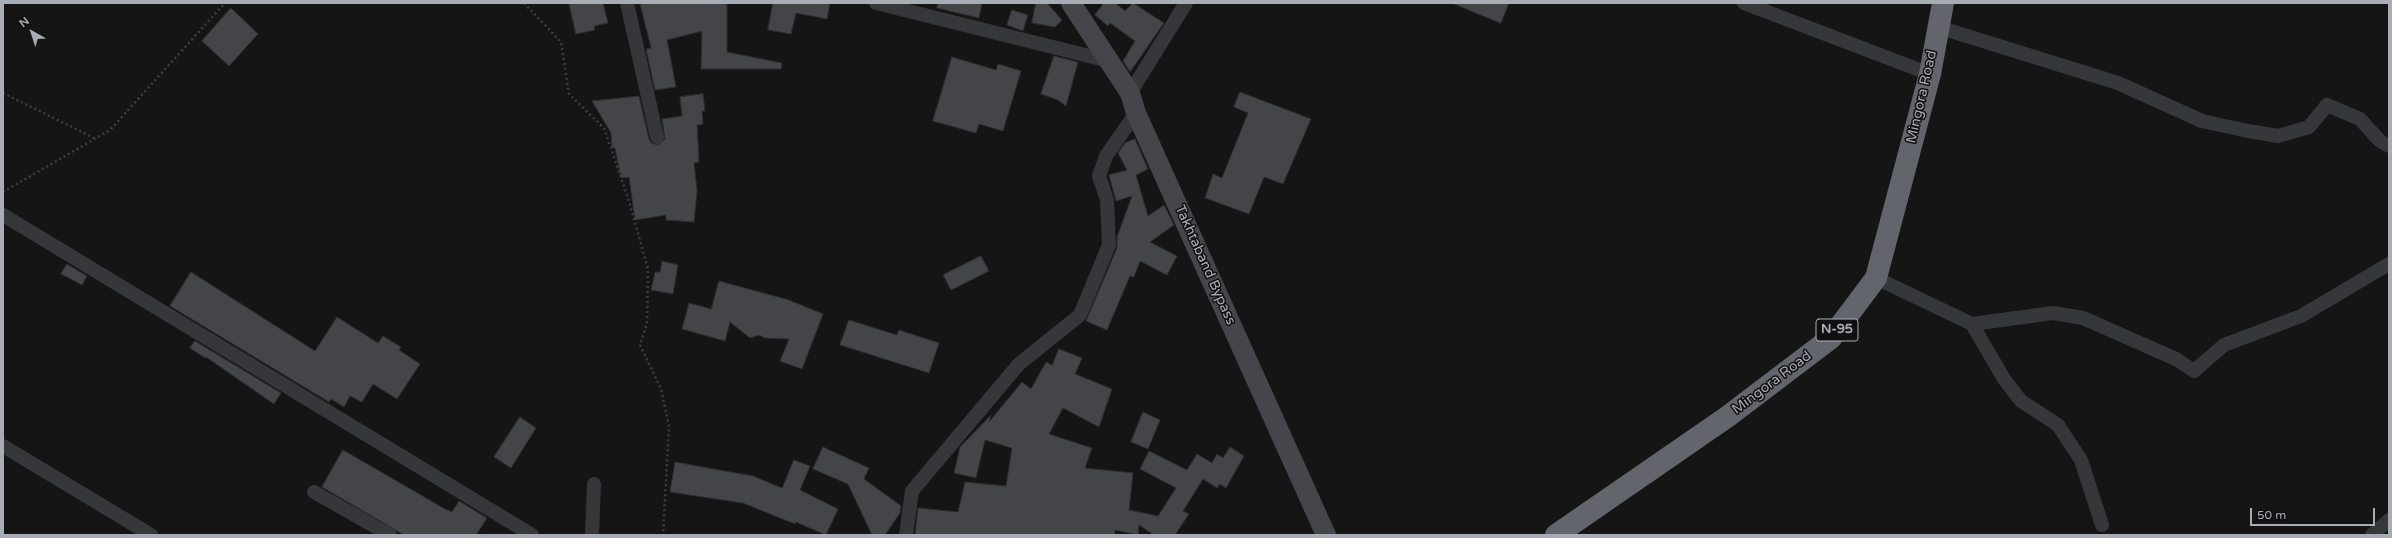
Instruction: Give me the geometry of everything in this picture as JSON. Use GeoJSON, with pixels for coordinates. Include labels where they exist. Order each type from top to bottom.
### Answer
{"type":"FeatureCollection","features":[{"type":"Feature","properties":{"kind":"highway","name":"Mingora Road"},"geometry":{"type":"LineString","coordinates":[[1556,535],[1727,417],[1831,338],[1876,278],[1930,74],[1943,3]]}},
{"type":"Feature","properties":{"kind":"main road","name":"Takhtaband Bypass"},"geometry":{"type":"LineString","coordinates":[[1071,3],[1130,93],[1136,112],[1326,535]]}},
{"type":"Feature","properties":{"kind":"street"},"geometry":{"type":"LineString","coordinates":[[627,3],[657,137]]}},
{"type":"Feature","properties":{"kind":"street"},"geometry":{"type":"LineString","coordinates":[[876,3],[1109,62]]}},
{"type":"Feature","properties":{"kind":"street"},"geometry":{"type":"LineString","coordinates":[[1130,93],[1186,3]]}},
{"type":"Feature","properties":{"kind":"street"},"geometry":{"type":"LineString","coordinates":[[1744,3],[1930,74]]}},
{"type":"Feature","properties":{"kind":"street"},"geometry":{"type":"LineString","coordinates":[[1938,27],[2118,83],[2202,121],[2278,136],[2309,127],[2327,105],[2360,119],[2380,142],[2389,146]]}},
{"type":"Feature","properties":{"kind":"street"},"geometry":{"type":"LineString","coordinates":[[906,535],[912,491],[1019,364],[1080,315],[1110,245],[1107,200],[1099,176],[1106,156],[1136,112]]}},
{"type":"Feature","properties":{"kind":"street"},"geometry":{"type":"LineString","coordinates":[[3,215],[532,535]]}},
{"type":"Feature","properties":{"kind":"street"},"geometry":{"type":"LineString","coordinates":[[1876,278],[1972,324],[2053,313],[2083,318],[2176,359],[2194,371],[2224,345],[2301,316],[2389,264]]}},
{"type":"Feature","properties":{"kind":"street"},"geometry":{"type":"LineString","coordinates":[[1972,324],[2004,379],[2021,401],[2058,426],[2081,460],[2102,525]]}},
{"type":"Feature","properties":{"kind":"street"},"geometry":{"type":"LineString","coordinates":[[3,446],[151,535]]}},
{"type":"Feature","properties":{"kind":"street"},"geometry":{"type":"LineString","coordinates":[[592,535],[594,484]]}},
{"type":"Feature","properties":{"kind":"street"},"geometry":{"type":"LineString","coordinates":[[314,492],[390,535]]}},
{"type":"Feature","properties":{"kind":"street"},"geometry":{"type":"LineString","coordinates":[[2372,535],[2389,520]]}},
{"type":"Feature","properties":{"kind":"path"},"geometry":{"type":"LineString","coordinates":[[3,192],[55,164],[94,138],[110,130],[225,3]]}},
{"type":"Feature","properties":{"kind":"path"},"geometry":{"type":"LineString","coordinates":[[524,3],[561,42],[568,94],[604,128],[629,201],[648,270],[647,323],[640,345],[661,389],[669,426],[663,535]]}},
{"type":"Feature","properties":{"kind":"path"},"geometry":{"type":"LineString","coordinates":[[3,93],[94,138]]}},
{"type":"Feature","properties":{"kind":"building"},"geometry":{"type":"Polygon","coordinates":[[[569,3],[603,3],[608,23],[594,26],[595,30],[576,34],[569,3]]]}},
{"type":"Feature","properties":{"kind":"building"},"geometry":{"type":"Polygon","coordinates":[[[640,3],[727,3],[727,52],[782,63],[781,69],[701,69],[702,31],[667,40],[676,87],[655,90],[646,49],[651,48],[640,3]]]}},
{"type":"Feature","properties":{"kind":"building"},"geometry":{"type":"Polygon","coordinates":[[[773,3],[830,3],[827,19],[796,13],[791,34],[768,30],[773,3]]]}},
{"type":"Feature","properties":{"kind":"building"},"geometry":{"type":"Polygon","coordinates":[[[938,3],[982,3],[979,18],[937,8],[938,3]]]}},
{"type":"Feature","properties":{"kind":"building"},"geometry":{"type":"Polygon","coordinates":[[[1036,3],[1047,3],[1062,20],[1055,27],[1032,23],[1036,3]]]}},
{"type":"Feature","properties":{"kind":"building"},"geometry":{"type":"Polygon","coordinates":[[[1104,3],[1115,3],[1125,11],[1133,3],[1164,23],[1130,72],[1123,61],[1135,41],[1110,23],[1108,26],[1095,15],[1104,3]]]}},
{"type":"Feature","properties":{"kind":"building"},"geometry":{"type":"Polygon","coordinates":[[[1452,3],[1509,3],[1501,23],[1452,3]]]}},
{"type":"Feature","properties":{"kind":"building"},"geometry":{"type":"Polygon","coordinates":[[[231,8],[258,34],[229,66],[202,41],[231,8]]]}},
{"type":"Feature","properties":{"kind":"building"},"geometry":{"type":"Polygon","coordinates":[[[1012,10],[1028,15],[1023,31],[1007,25],[1012,10]]]}},
{"type":"Feature","properties":{"kind":"building"},"geometry":{"type":"Polygon","coordinates":[[[1054,56],[1078,62],[1066,106],[1058,100],[1041,94],[1054,56]]]}},
{"type":"Feature","properties":{"kind":"building"},"geometry":{"type":"Polygon","coordinates":[[[952,57],[996,70],[998,64],[1021,71],[1003,131],[979,124],[976,133],[933,121],[952,57]]]}},
{"type":"Feature","properties":{"kind":"building"},"geometry":{"type":"Polygon","coordinates":[[[1240,92],[1311,119],[1283,184],[1264,177],[1249,214],[1205,198],[1213,174],[1222,178],[1248,113],[1234,107],[1240,92]]]}},
{"type":"Feature","properties":{"kind":"building"},"geometry":{"type":"Polygon","coordinates":[[[703,94],[705,111],[702,111],[703,124],[697,125],[699,162],[694,163],[697,191],[694,222],[666,220],[666,215],[635,220],[629,177],[621,178],[615,148],[612,148],[611,133],[592,101],[639,96],[649,139],[651,143],[658,145],[665,139],[662,119],[682,116],[680,97],[703,94]]]}},
{"type":"Feature","properties":{"kind":"building"},"geometry":{"type":"Polygon","coordinates":[[[1135,139],[1148,169],[1136,175],[1148,216],[1164,205],[1174,225],[1150,242],[1177,256],[1167,275],[1140,261],[1134,277],[1130,276],[1107,330],[1086,321],[1117,248],[1117,237],[1132,196],[1116,201],[1109,175],[1127,170],[1118,153],[1125,143],[1135,139]]]}},
{"type":"Feature","properties":{"kind":"building"},"geometry":{"type":"Polygon","coordinates":[[[981,256],[989,271],[951,290],[943,275],[981,256]]]}},
{"type":"Feature","properties":{"kind":"building"},"geometry":{"type":"Polygon","coordinates":[[[662,261],[678,265],[673,294],[651,290],[655,272],[660,272],[662,261]]]}},
{"type":"Feature","properties":{"kind":"building"},"geometry":{"type":"Polygon","coordinates":[[[67,264],[87,276],[82,285],[61,274],[67,264]]]}},
{"type":"Feature","properties":{"kind":"building"},"geometry":{"type":"Polygon","coordinates":[[[191,272],[315,351],[337,317],[378,343],[383,336],[401,347],[399,350],[420,364],[397,399],[373,384],[362,402],[350,396],[344,407],[331,399],[329,402],[170,306],[191,272]]]}},
{"type":"Feature","properties":{"kind":"building"},"geometry":{"type":"Polygon","coordinates":[[[719,281],[789,300],[823,314],[802,369],[780,361],[789,339],[765,338],[759,335],[750,338],[730,322],[725,341],[682,329],[689,303],[711,309],[719,281]]]}},
{"type":"Feature","properties":{"kind":"building"},"geometry":{"type":"Polygon","coordinates":[[[849,320],[897,335],[899,330],[939,343],[929,373],[840,345],[849,320]]]}},
{"type":"Feature","properties":{"kind":"building"},"geometry":{"type":"Polygon","coordinates":[[[195,341],[281,393],[274,404],[206,357],[205,358],[190,348],[195,341]]]}},
{"type":"Feature","properties":{"kind":"building"},"geometry":{"type":"Polygon","coordinates":[[[1059,349],[1082,358],[1075,374],[1112,389],[1099,427],[1063,408],[1049,434],[1092,448],[1085,468],[1133,473],[1129,510],[1158,516],[1176,488],[1140,469],[1149,451],[1187,470],[1197,454],[1212,463],[1217,454],[1223,458],[1230,447],[1244,456],[1226,488],[1220,484],[1217,488],[1203,479],[1183,511],[1189,514],[1175,535],[1154,535],[1139,525],[1138,535],[1115,530],[1115,535],[915,535],[918,508],[958,512],[965,482],[1006,486],[1012,448],[985,440],[976,478],[954,473],[960,447],[991,415],[989,422],[1022,382],[1031,389],[1046,362],[1052,365],[1059,349]]]}},
{"type":"Feature","properties":{"kind":"building"},"geometry":{"type":"Polygon","coordinates":[[[1143,412],[1160,420],[1148,449],[1131,442],[1143,412]]]}},
{"type":"Feature","properties":{"kind":"building"},"geometry":{"type":"Polygon","coordinates":[[[520,417],[536,428],[511,468],[494,457],[520,417]]]}},
{"type":"Feature","properties":{"kind":"building"},"geometry":{"type":"Polygon","coordinates":[[[823,447],[869,468],[864,479],[901,506],[900,513],[885,535],[872,535],[848,484],[813,469],[823,447]]]}},
{"type":"Feature","properties":{"kind":"building"},"geometry":{"type":"Polygon","coordinates":[[[343,450],[445,509],[452,512],[459,501],[487,518],[476,535],[404,535],[322,487],[343,450]]]}},
{"type":"Feature","properties":{"kind":"building"},"geometry":{"type":"Polygon","coordinates":[[[794,460],[810,466],[800,490],[838,509],[826,535],[796,522],[795,524],[743,503],[670,492],[675,462],[753,476],[782,488],[794,460]]]}}]}
